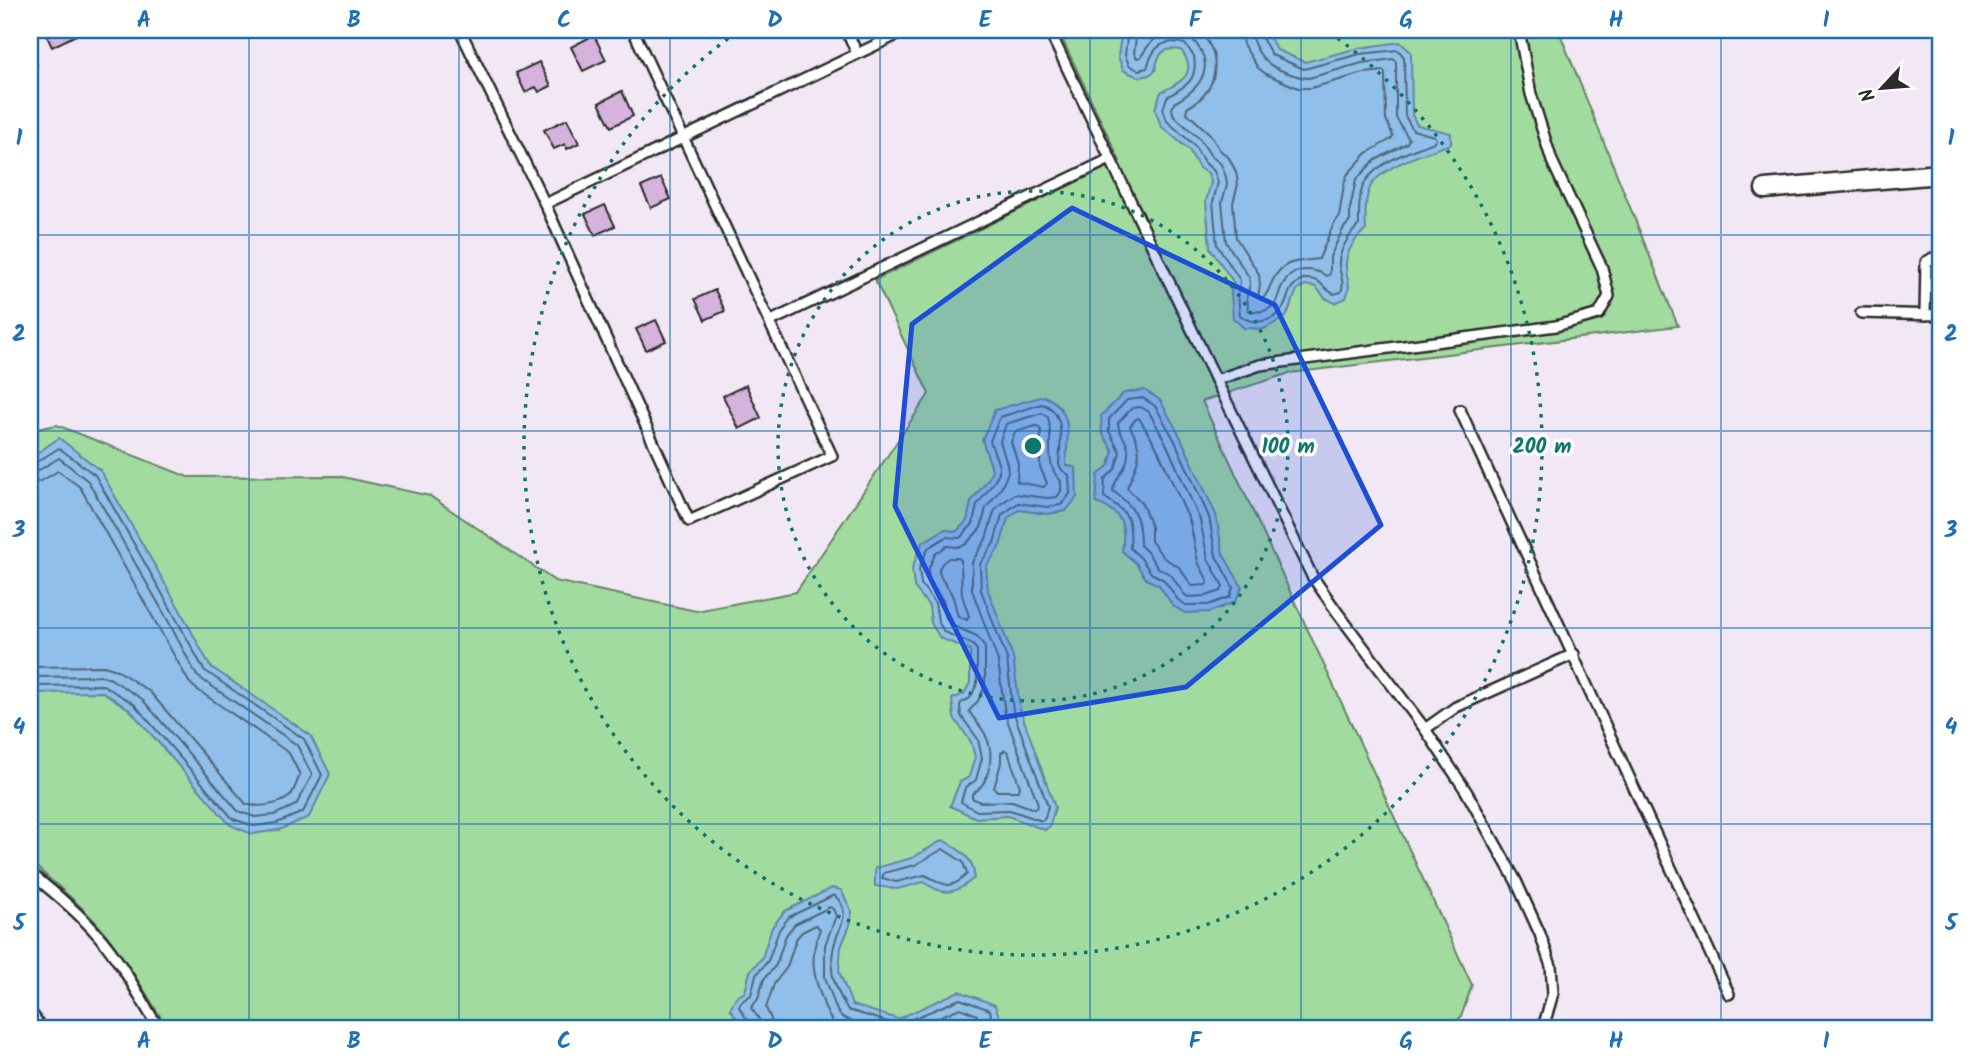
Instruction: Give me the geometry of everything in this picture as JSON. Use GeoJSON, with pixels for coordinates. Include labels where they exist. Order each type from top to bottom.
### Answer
{"type":"FeatureCollection","features":[{"type":"Feature","properties":{"kind":"street"},"geometry":{"type":"LineString","coordinates":[[1765,189],[1940,174]]}},
{"type":"Feature","properties":{"kind":"street"},"geometry":{"type":"LineString","coordinates":[[30,1019],[36,1029]]}},
{"type":"Feature","properties":{"kind":"lane"},"geometry":{"type":"LineString","coordinates":[[460,30],[545,204],[689,521],[832,456],[633,30]]}},
{"type":"Feature","properties":{"kind":"lane"},"geometry":{"type":"LineString","coordinates":[[846,30],[857,53]]}},
{"type":"Feature","properties":{"kind":"lane"},"geometry":{"type":"LineString","coordinates":[[545,204],[906,30]]}},
{"type":"Feature","properties":{"kind":"lane"},"geometry":{"type":"LineString","coordinates":[[1049,30],[1312,576],[1425,729],[1466,791],[1516,881],[1540,934],[1551,967],[1553,993],[1545,1021],[1538,1029]]}},
{"type":"Feature","properties":{"kind":"lane"},"geometry":{"type":"LineString","coordinates":[[1216,380],[1260,365],[1556,326],[1599,314],[1609,296],[1602,268],[1552,161],[1531,94],[1518,30]]}},
{"type":"Feature","properties":{"kind":"lane"},"geometry":{"type":"LineString","coordinates":[[771,321],[1110,159]]}},
{"type":"Feature","properties":{"kind":"lane"},"geometry":{"type":"LineString","coordinates":[[1925,315],[1926,262],[1940,258]]}},
{"type":"Feature","properties":{"kind":"lane"},"geometry":{"type":"LineString","coordinates":[[1861,313],[1940,315]]}},
{"type":"Feature","properties":{"kind":"lane"},"geometry":{"type":"LineString","coordinates":[[1460,410],[1729,994]]}},
{"type":"Feature","properties":{"kind":"lane"},"geometry":{"type":"LineString","coordinates":[[1425,729],[1456,707],[1574,654]]}},
{"type":"Feature","properties":{"kind":"lane"},"geometry":{"type":"LineString","coordinates":[[30,873],[71,907],[99,936],[159,1029]]}},
{"type":"Feature","properties":{"kind":"highlighted area"},"geometry":{"type":"Polygon","coordinates":[[[1072,208],[1275,305],[1381,525],[1186,687],[999,718],[895,506],[912,324],[1072,208]]]}},
{"type":"Feature","properties":{"kind":"green space"},"geometry":{"type":"Polygon","coordinates":[[[1058,30],[1578,30],[1561,36],[1678,326],[1290,373],[1202,401],[1472,985],[1461,1017],[1448,1029],[168,1029],[105,933],[78,904],[30,861],[30,430],[57,425],[188,477],[338,476],[430,496],[555,581],[696,611],[796,592],[929,394],[875,280],[1120,161],[1058,30]]]}},
{"type":"Feature","properties":{"kind":"water"},"geometry":{"type":"Polygon","coordinates":[[[1122,30],[1265,30],[1277,50],[1305,62],[1359,48],[1400,42],[1411,52],[1412,115],[1417,125],[1451,133],[1451,144],[1405,161],[1374,181],[1367,199],[1366,230],[1353,244],[1346,259],[1349,288],[1346,298],[1335,303],[1325,298],[1316,287],[1305,285],[1297,290],[1286,317],[1264,329],[1244,328],[1233,318],[1231,293],[1234,283],[1210,248],[1206,201],[1211,182],[1208,173],[1199,168],[1189,150],[1161,126],[1155,109],[1161,92],[1185,76],[1188,71],[1186,58],[1181,50],[1170,49],[1162,53],[1155,71],[1151,74],[1143,77],[1131,74],[1123,70],[1118,56],[1122,30]]]}},
{"type":"Feature","properties":{"kind":"water"},"geometry":{"type":"Polygon","coordinates":[[[1144,390],[1160,400],[1180,436],[1216,515],[1223,554],[1242,587],[1235,602],[1210,612],[1185,613],[1173,606],[1159,585],[1146,579],[1136,563],[1122,551],[1123,527],[1117,515],[1096,503],[1098,475],[1109,465],[1113,451],[1102,433],[1101,416],[1124,393],[1144,390]]]}},
{"type":"Feature","properties":{"kind":"water"},"geometry":{"type":"Polygon","coordinates":[[[1044,396],[1061,409],[1065,417],[1068,435],[1066,465],[1076,468],[1077,497],[1066,511],[1047,514],[1019,510],[1008,518],[1000,546],[986,567],[988,590],[1013,657],[1020,709],[1055,807],[1050,826],[1045,830],[1008,816],[976,818],[950,806],[960,782],[969,777],[975,757],[971,742],[954,718],[952,699],[964,694],[970,683],[970,650],[940,638],[931,623],[929,606],[914,587],[912,568],[922,543],[945,529],[956,532],[967,521],[971,502],[989,478],[992,469],[982,440],[995,410],[1044,396]]]}},
{"type":"Feature","properties":{"kind":"water"},"geometry":{"type":"Polygon","coordinates":[[[59,438],[100,470],[210,666],[310,735],[330,774],[309,817],[279,830],[252,834],[230,825],[130,710],[103,692],[30,693],[30,458],[59,438]]]}},
{"type":"Feature","properties":{"kind":"water"},"geometry":{"type":"Polygon","coordinates":[[[943,840],[969,859],[974,878],[968,883],[950,892],[938,890],[924,882],[897,889],[875,886],[875,868],[912,858],[943,840]]]}},
{"type":"Feature","properties":{"kind":"water"},"geometry":{"type":"Polygon","coordinates":[[[832,888],[841,890],[852,912],[841,947],[839,971],[852,1005],[898,1019],[959,991],[995,1005],[999,1016],[990,1029],[752,1029],[742,1025],[730,1009],[736,997],[745,992],[750,971],[762,958],[772,927],[785,911],[832,888]]]}},
{"type":"Feature","properties":{"kind":"building"},"geometry":{"type":"Polygon","coordinates":[[[44,30],[86,30],[52,47],[44,30]]]}},
{"type":"Feature","properties":{"kind":"building"},"geometry":{"type":"Polygon","coordinates":[[[594,35],[606,60],[583,71],[571,47],[594,35]]]}},
{"type":"Feature","properties":{"kind":"building"},"geometry":{"type":"Polygon","coordinates":[[[539,62],[551,86],[539,92],[536,87],[525,92],[516,73],[539,62]]]}},
{"type":"Feature","properties":{"kind":"building"},"geometry":{"type":"Polygon","coordinates":[[[622,91],[633,116],[611,127],[599,103],[622,91]]]}},
{"type":"Feature","properties":{"kind":"building"},"geometry":{"type":"Polygon","coordinates":[[[567,119],[579,143],[567,149],[565,144],[554,149],[544,130],[567,119]]]}},
{"type":"Feature","properties":{"kind":"building"},"geometry":{"type":"Polygon","coordinates":[[[661,178],[671,199],[651,208],[641,187],[661,178]]]}},
{"type":"Feature","properties":{"kind":"building"},"geometry":{"type":"Polygon","coordinates":[[[605,205],[615,226],[595,235],[585,214],[605,205]]]}},
{"type":"Feature","properties":{"kind":"building"},"geometry":{"type":"Polygon","coordinates":[[[715,290],[725,311],[705,320],[695,299],[715,290]]]}},
{"type":"Feature","properties":{"kind":"building"},"geometry":{"type":"Polygon","coordinates":[[[656,320],[666,341],[646,350],[636,329],[656,320]]]}},
{"type":"Feature","properties":{"kind":"building"},"geometry":{"type":"Polygon","coordinates":[[[746,385],[761,418],[739,429],[723,396],[746,385]]]}}]}
